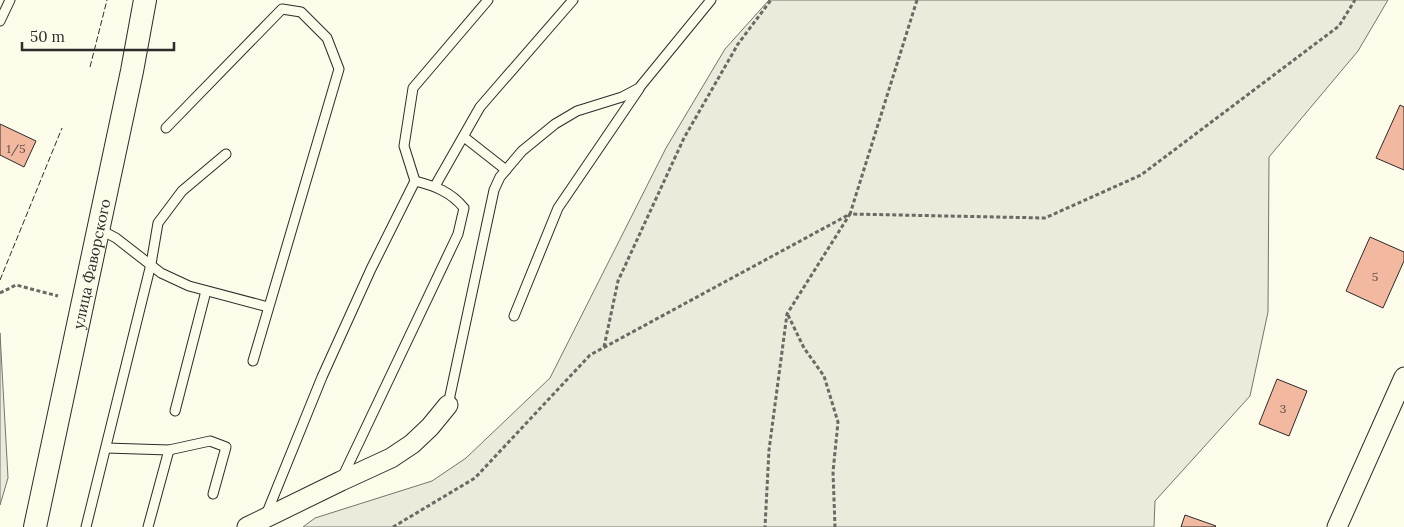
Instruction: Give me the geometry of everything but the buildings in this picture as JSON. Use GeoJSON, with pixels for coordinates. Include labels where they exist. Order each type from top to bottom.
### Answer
{"type":"FeatureCollection","features":[{"type":"Feature","properties":{"kind":"street","name":"улица Фаворского"},"geometry":{"type":"LineString","coordinates":[[35,527],[132,71],[145,0]]}},
{"type":"Feature","properties":{"kind":"street"},"geometry":{"type":"LineString","coordinates":[[1337,527],[1404,377]]}},
{"type":"Feature","properties":{"kind":"street"},"geometry":{"type":"LineString","coordinates":[[247,527],[391,458],[412,444],[430,427],[448,405]]}},
{"type":"Feature","properties":{"kind":"lane"},"geometry":{"type":"LineString","coordinates":[[0,21],[10,0]]}},
{"type":"Feature","properties":{"kind":"lane"},"geometry":{"type":"LineString","coordinates":[[265,518],[322,376],[371,269],[415,181],[404,146],[413,88],[488,0]]}},
{"type":"Feature","properties":{"kind":"lane"},"geometry":{"type":"LineString","coordinates":[[435,186],[480,107],[573,0]]}},
{"type":"Feature","properties":{"kind":"lane"},"geometry":{"type":"LineString","coordinates":[[514,316],[558,208],[639,88],[711,0]]}},
{"type":"Feature","properties":{"kind":"lane"},"geometry":{"type":"LineString","coordinates":[[166,128],[282,9],[301,12],[327,38],[339,69],[253,361]]}},
{"type":"Feature","properties":{"kind":"lane"},"geometry":{"type":"LineString","coordinates":[[448,405],[494,190],[500,177],[522,151],[555,124],[577,111],[622,97],[639,88]]}},
{"type":"Feature","properties":{"kind":"lane"},"geometry":{"type":"LineString","coordinates":[[464,137],[506,170]]}},
{"type":"Feature","properties":{"kind":"lane"},"geometry":{"type":"LineString","coordinates":[[86,527],[151,264],[158,223],[182,191],[226,154]]}},
{"type":"Feature","properties":{"kind":"lane"},"geometry":{"type":"LineString","coordinates":[[341,481],[458,234],[464,208],[455,198],[435,186],[415,181]]}},
{"type":"Feature","properties":{"kind":"lane"},"geometry":{"type":"LineString","coordinates":[[99,229],[116,238],[161,273],[189,286],[268,307]]}},
{"type":"Feature","properties":{"kind":"lane"},"geometry":{"type":"LineString","coordinates":[[175,411],[206,291]]}},
{"type":"Feature","properties":{"kind":"lane"},"geometry":{"type":"LineString","coordinates":[[106,448],[169,450],[210,441],[226,447],[213,494]]}},
{"type":"Feature","properties":{"kind":"lane"},"geometry":{"type":"LineString","coordinates":[[148,527],[169,450]]}},
{"type":"Feature","properties":{"kind":"path"},"geometry":{"type":"LineString","coordinates":[[604,347],[618,281],[684,138],[738,44],[771,0]]}},
{"type":"Feature","properties":{"kind":"path"},"geometry":{"type":"LineString","coordinates":[[765,527],[769,450],[787,314],[850,214],[916,0]]}},
{"type":"Feature","properties":{"kind":"path"},"geometry":{"type":"LineString","coordinates":[[393,527],[475,478],[590,355],[604,347],[850,214],[1044,218],[1141,175],[1340,26],[1355,0]]}},
{"type":"Feature","properties":{"kind":"path"},"geometry":{"type":"LineString","coordinates":[[0,293],[16,285],[58,296]]}},
{"type":"Feature","properties":{"kind":"path"},"geometry":{"type":"LineString","coordinates":[[787,314],[804,348],[824,376],[838,422],[833,472],[835,527]]}},
{"type":"Feature","properties":{"kind":"shaded area"},"geometry":{"type":"Polygon","coordinates":[[[769,0],[1388,0],[1358,51],[1269,157],[1268,312],[1250,396],[1155,501],[1154,527],[303,527],[315,518],[432,481],[466,458],[550,378],[666,148],[725,49],[769,0]]]}},
{"type":"Feature","properties":{"kind":"shaded area"},"geometry":{"type":"Polygon","coordinates":[[[0,333],[8,478],[0,505],[0,333]]]}},
{"type":"Feature","properties":{"kind":"fence"},"geometry":{"type":"LineString","coordinates":[[90,67],[107,0]]}},
{"type":"Feature","properties":{"kind":"fence"},"geometry":{"type":"LineString","coordinates":[[0,280],[62,128]]}}]}
